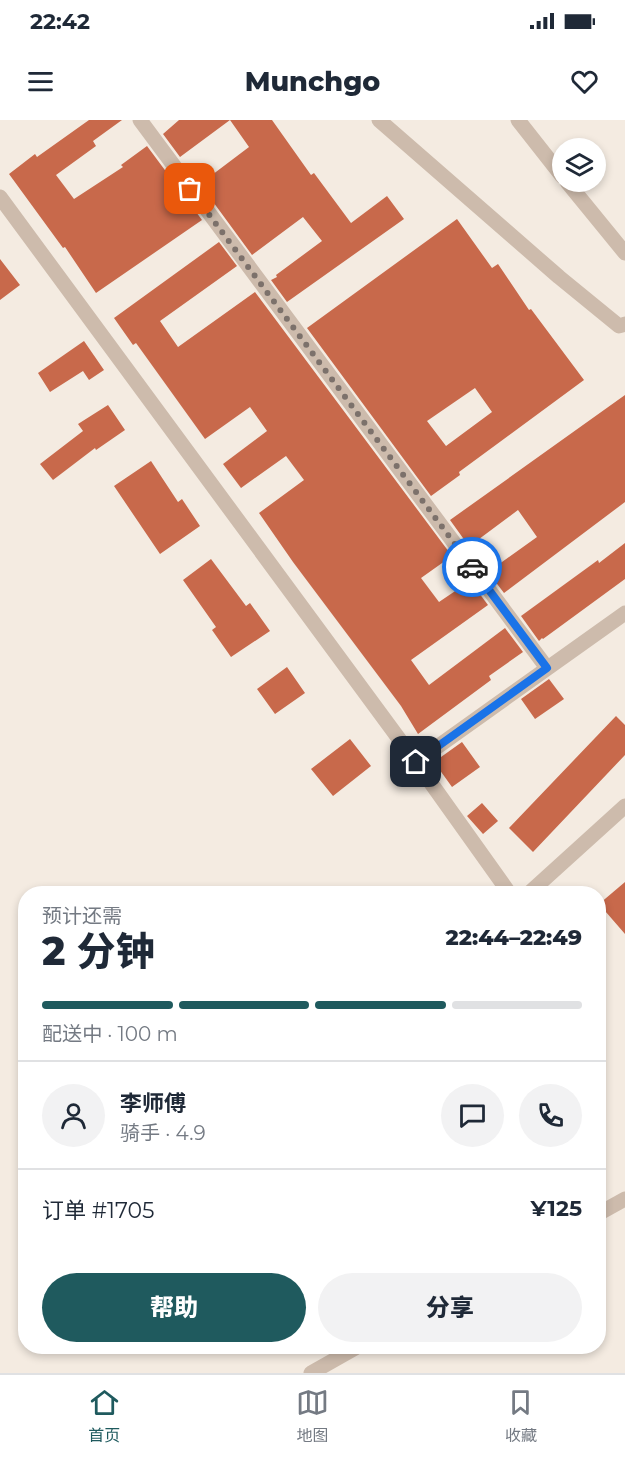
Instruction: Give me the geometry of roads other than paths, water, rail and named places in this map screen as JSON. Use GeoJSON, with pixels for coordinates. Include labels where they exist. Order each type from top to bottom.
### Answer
{"type":"FeatureCollection","features":[{"type":"Feature","properties":{"kind":"street"},"geometry":{"type":"LineString","coordinates":[[140,120],[547,668]]}},
{"type":"Feature","properties":{"kind":"street"},"geometry":{"type":"LineString","coordinates":[[379,120],[558,277],[619,326],[625,324]]}},
{"type":"Feature","properties":{"kind":"street"},"geometry":{"type":"LineString","coordinates":[[518,120],[552,163]]}},
{"type":"Feature","properties":{"kind":"street"},"geometry":{"type":"LineString","coordinates":[[575,192],[625,253]]}},
{"type":"Feature","properties":{"kind":"street"},"geometry":{"type":"LineString","coordinates":[[0,197],[416,762],[504,886]]}},
{"type":"Feature","properties":{"kind":"street"},"geometry":{"type":"LineString","coordinates":[[416,762],[625,613]]}},
{"type":"Feature","properties":{"kind":"street"},"geometry":{"type":"LineString","coordinates":[[537,886],[625,806]]}},
{"type":"Feature","properties":{"kind":"street"},"geometry":{"type":"LineString","coordinates":[[606,1210],[625,1199]]}},
{"type":"Feature","properties":{"kind":"street"},"geometry":{"type":"LineString","coordinates":[[311,1373],[345,1354]]}}]}
